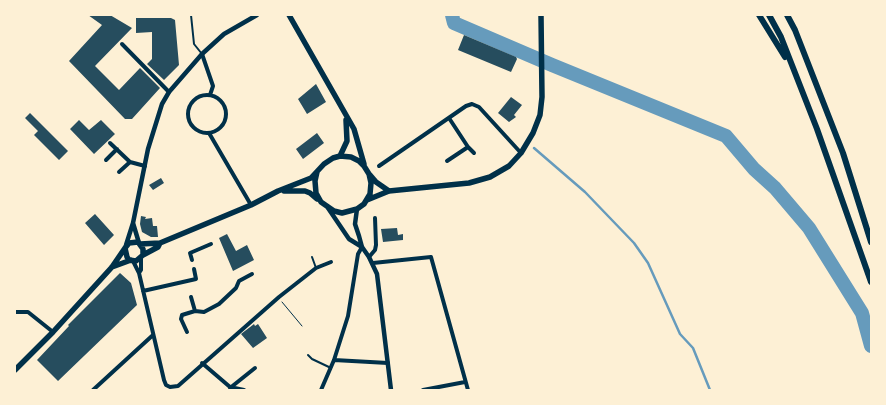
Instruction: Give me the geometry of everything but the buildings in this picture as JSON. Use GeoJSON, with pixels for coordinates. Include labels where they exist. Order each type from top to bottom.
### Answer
{"type":"FeatureCollection","features":[{"type":"Feature","properties":{"kind":"highway"},"geometry":{"type":"LineString","coordinates":[[760,15],[792,66]]}},
{"type":"Feature","properties":{"kind":"highway"},"geometry":{"type":"LineString","coordinates":[[769,15],[781,37],[817,128],[871,282]]}},
{"type":"Feature","properties":{"kind":"highway"},"geometry":{"type":"LineString","coordinates":[[787,15],[795,30],[843,153],[871,242]]}},
{"type":"Feature","properties":{"kind":"highway"},"geometry":{"type":"LineString","coordinates":[[792,15],[795,30]]}},
{"type":"Feature","properties":{"kind":"main road"},"geometry":{"type":"LineString","coordinates":[[289,15],[354,129],[364,166]]}},
{"type":"Feature","properties":{"kind":"main road"},"geometry":{"type":"LineString","coordinates":[[278,191],[305,191],[328,208],[342,212],[357,209],[367,200],[389,191],[469,183],[490,177],[508,166],[521,153],[540,115],[542,73],[540,15]]}},
{"type":"Feature","properties":{"kind":"main road"},"geometry":{"type":"LineString","coordinates":[[340,156],[344,152],[347,141],[346,116]]}},
{"type":"Feature","properties":{"kind":"main road"},"geometry":{"type":"LineString","coordinates":[[15,370],[54,332],[112,268],[125,247],[132,242],[160,243],[311,178],[324,164],[332,158],[340,156],[352,157],[359,161],[376,182],[389,191]]}},
{"type":"Feature","properties":{"kind":"main road"},"geometry":{"type":"LineString","coordinates":[[317,172],[315,187],[321,202]]}},
{"type":"Feature","properties":{"kind":"main road"},"geometry":{"type":"LineString","coordinates":[[367,200],[371,188],[369,174]]}},
{"type":"Feature","properties":{"kind":"main road"},"geometry":{"type":"LineString","coordinates":[[140,243],[143,248],[142,256]]}},
{"type":"Feature","properties":{"kind":"main road"},"geometry":{"type":"LineString","coordinates":[[112,268],[142,256],[158,247],[160,243]]}},
{"type":"Feature","properties":{"kind":"main road"},"geometry":{"type":"LineString","coordinates":[[125,247],[125,254],[132,260]]}},
{"type":"Feature","properties":{"kind":"street"},"geometry":{"type":"LineString","coordinates":[[125,247],[133,223],[145,166],[162,104],[169,92],[202,54],[224,34],[254,16]]}},
{"type":"Feature","properties":{"kind":"street"},"geometry":{"type":"LineString","coordinates":[[122,44],[169,92]]}},
{"type":"Feature","properties":{"kind":"street"},"geometry":{"type":"LineString","coordinates":[[202,54],[213,86],[210,95]]}},
{"type":"Feature","properties":{"kind":"street"},"geometry":{"type":"LineString","coordinates":[[210,95],[219,99],[224,104],[226,116],[222,126],[209,133],[192,126],[188,116],[190,106],[194,100],[199,96],[210,95]]}},
{"type":"Feature","properties":{"kind":"street"},"geometry":{"type":"LineString","coordinates":[[379,166],[466,106],[472,104],[479,107],[521,153]]}},
{"type":"Feature","properties":{"kind":"street"},"geometry":{"type":"LineString","coordinates":[[449,118],[474,153]]}},
{"type":"Feature","properties":{"kind":"street"},"geometry":{"type":"LineString","coordinates":[[209,133],[251,205]]}},
{"type":"Feature","properties":{"kind":"street"},"geometry":{"type":"LineString","coordinates":[[110,143],[130,162],[145,166]]}},
{"type":"Feature","properties":{"kind":"street"},"geometry":{"type":"LineString","coordinates":[[447,161],[468,146]]}},
{"type":"Feature","properties":{"kind":"street"},"geometry":{"type":"LineString","coordinates":[[106,160],[117,149]]}},
{"type":"Feature","properties":{"kind":"street"},"geometry":{"type":"LineString","coordinates":[[119,172],[130,162]]}},
{"type":"Feature","properties":{"kind":"street"},"geometry":{"type":"LineString","coordinates":[[328,208],[349,239],[362,247],[369,256],[377,274],[391,390]]}},
{"type":"Feature","properties":{"kind":"street"},"geometry":{"type":"LineString","coordinates":[[321,390],[334,360],[348,316],[358,254],[362,247],[355,224],[357,209]]}},
{"type":"Feature","properties":{"kind":"street"},"geometry":{"type":"LineString","coordinates":[[369,256],[375,250],[376,245],[375,218]]}},
{"type":"Feature","properties":{"kind":"street"},"geometry":{"type":"LineString","coordinates":[[133,223],[140,243]]}},
{"type":"Feature","properties":{"kind":"street"},"geometry":{"type":"LineString","coordinates":[[192,260],[190,253],[211,244]]}},
{"type":"Feature","properties":{"kind":"street"},"geometry":{"type":"LineString","coordinates":[[139,274],[142,256]]}},
{"type":"Feature","properties":{"kind":"street"},"geometry":{"type":"LineString","coordinates":[[373,263],[430,257],[468,390]]}},
{"type":"Feature","properties":{"kind":"street"},"geometry":{"type":"LineString","coordinates":[[132,260],[139,274],[164,380],[170,389],[178,386],[279,297],[316,268],[331,262]]}},
{"type":"Feature","properties":{"kind":"street"},"geometry":{"type":"LineString","coordinates":[[143,291],[196,279],[194,269]]}},
{"type":"Feature","properties":{"kind":"street"},"geometry":{"type":"LineString","coordinates":[[187,332],[181,319],[182,316],[195,310],[204,312],[219,304],[236,288],[239,281],[252,274]]}},
{"type":"Feature","properties":{"kind":"street"},"geometry":{"type":"LineString","coordinates":[[188,282],[189,288]]}},
{"type":"Feature","properties":{"kind":"street"},"geometry":{"type":"LineString","coordinates":[[192,297],[195,310]]}},
{"type":"Feature","properties":{"kind":"street"},"geometry":{"type":"LineString","coordinates":[[15,312],[28,312],[54,332]]}},
{"type":"Feature","properties":{"kind":"street"},"geometry":{"type":"LineString","coordinates":[[93,390],[153,335]]}},
{"type":"Feature","properties":{"kind":"street"},"geometry":{"type":"LineString","coordinates":[[334,360],[388,363]]}},
{"type":"Feature","properties":{"kind":"street"},"geometry":{"type":"LineString","coordinates":[[202,364],[229,389],[244,390]]}},
{"type":"Feature","properties":{"kind":"street"},"geometry":{"type":"LineString","coordinates":[[229,389],[255,368]]}},
{"type":"Feature","properties":{"kind":"street"},"geometry":{"type":"LineString","coordinates":[[423,390],[466,382]]}},
{"type":"Feature","properties":{"kind":"lane"},"geometry":{"type":"LineString","coordinates":[[190,15],[194,44],[202,54]]}},
{"type":"Feature","properties":{"kind":"lane"},"geometry":{"type":"LineString","coordinates":[[312,257],[316,268]]}},
{"type":"Feature","properties":{"kind":"lane"},"geometry":{"type":"LineString","coordinates":[[308,355],[312,359],[331,368]]}},
{"type":"Feature","properties":{"kind":"path"},"geometry":{"type":"LineString","coordinates":[[279,297],[302,326]]}},
{"type":"Feature","properties":{"kind":"waterway"},"geometry":{"type":"LineString","coordinates":[[452,15],[454,23],[726,136],[754,169],[775,188],[809,228],[862,313],[871,346]]}},
{"type":"Feature","properties":{"kind":"waterway"},"geometry":{"type":"LineString","coordinates":[[534,148],[585,192],[634,243],[648,263],[680,334],[693,348],[710,390]]}}]}
